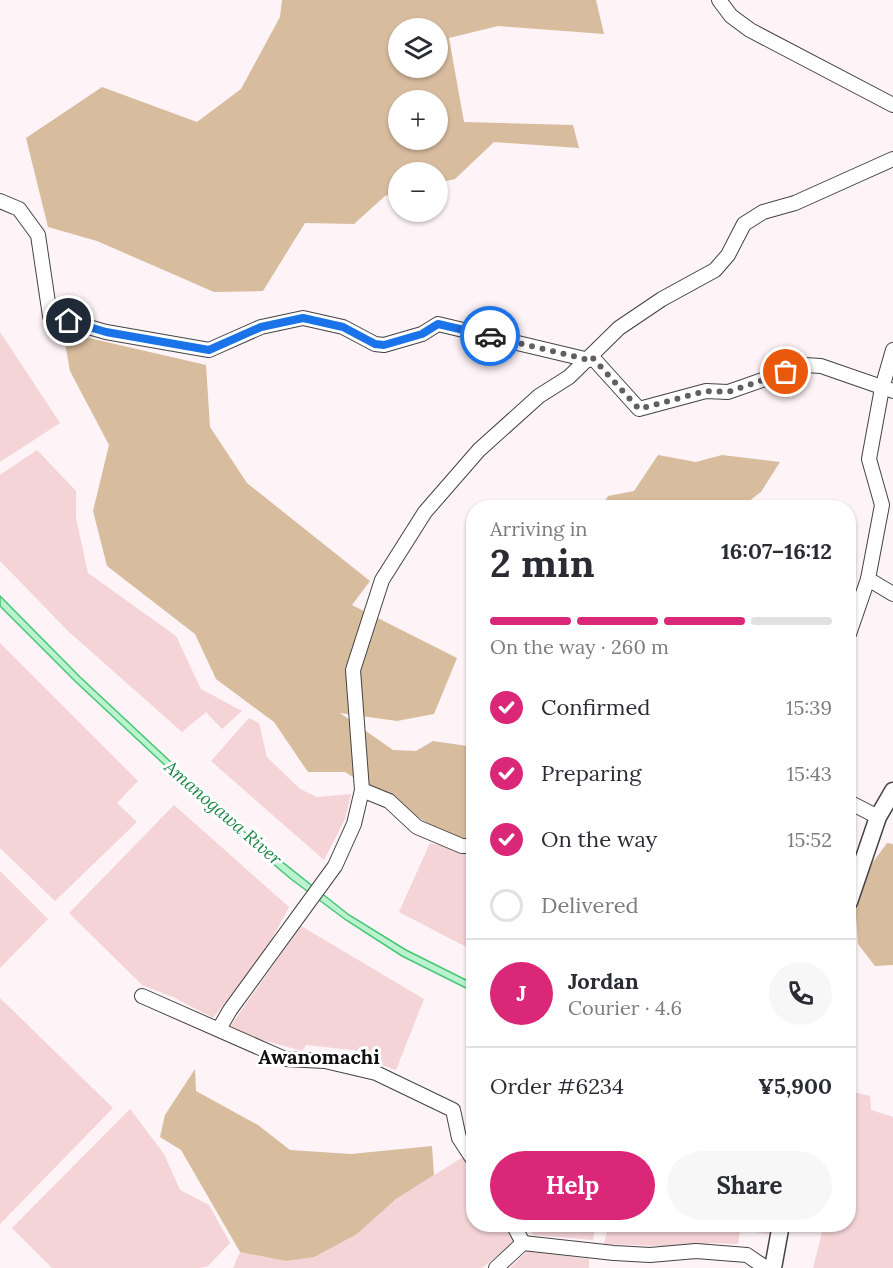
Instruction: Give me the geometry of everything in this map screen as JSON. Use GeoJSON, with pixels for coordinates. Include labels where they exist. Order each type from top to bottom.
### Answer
{"type":"FeatureCollection","features":[{"type":"Feature","properties":{"kind":"street"},"geometry":{"type":"LineString","coordinates":[[718,0],[731,16],[750,30],[893,105]]}},
{"type":"Feature","properties":{"kind":"street"},"geometry":{"type":"LineString","coordinates":[[219,1029],[307,902],[336,866],[354,824],[362,790],[353,670],[382,580],[425,512],[479,450],[539,396],[590,358],[620,328],[662,299],[715,270],[728,255],[744,224],[763,212],[795,203],[893,159]]}},
{"type":"Feature","properties":{"kind":"street"},"geometry":{"type":"LineString","coordinates":[[0,201],[19,209],[38,235],[50,316],[106,332],[209,350],[261,327],[303,318],[343,327],[375,344],[384,345],[422,334],[438,324],[590,358],[639,409],[706,391],[728,392],[805,365],[821,366],[888,390]]}},
{"type":"Feature","properties":{"kind":"street"},"geometry":{"type":"LineString","coordinates":[[856,614],[868,579],[882,506],[869,459],[888,390],[893,350]]}},
{"type":"Feature","properties":{"kind":"street"},"geometry":{"type":"LineString","coordinates":[[868,579],[893,594]]}},
{"type":"Feature","properties":{"kind":"street"},"geometry":{"type":"LineString","coordinates":[[362,790],[389,801],[417,827],[466,846]]}},
{"type":"Feature","properties":{"kind":"street"},"geometry":{"type":"LineString","coordinates":[[856,881],[878,817],[893,791]]}},
{"type":"Feature","properties":{"kind":"street"},"geometry":{"type":"LineString","coordinates":[[856,806],[878,817]]}},
{"type":"Feature","properties":{"kind":"street"},"geometry":{"type":"LineString","coordinates":[[142,996],[285,1059],[325,1061],[376,1073],[453,1110],[459,1138],[466,1149]]}},
{"type":"Feature","properties":{"kind":"street"},"geometry":{"type":"LineString","coordinates":[[517,1232],[523,1243]]}},
{"type":"Feature","properties":{"kind":"street"},"geometry":{"type":"LineString","coordinates":[[772,1268],[779,1232]]}},
{"type":"Feature","properties":{"kind":"street"},"geometry":{"type":"LineString","coordinates":[[496,1268],[523,1243],[632,1254],[696,1251],[747,1255],[766,1268]]}},
{"type":"Feature","properties":{"kind":"shaded area"},"geometry":{"type":"Polygon","coordinates":[[[282,0],[596,0],[604,34],[498,26],[449,38],[464,122],[573,125],[579,148],[494,142],[455,179],[448,181],[448,162],[388,162],[388,195],[354,224],[305,223],[263,291],[214,292],[97,241],[48,227],[26,138],[102,87],[197,122],[241,89],[280,17],[282,0]]]}},
{"type":"Feature","properties":{"kind":"shaded area"},"geometry":{"type":"Polygon","coordinates":[[[0,332],[60,423],[0,462],[0,332]]]}},
{"type":"Feature","properties":{"kind":"shaded area"},"geometry":{"type":"Polygon","coordinates":[[[63,332],[206,365],[210,427],[247,483],[370,581],[352,605],[457,658],[434,714],[397,721],[340,713],[393,750],[416,751],[433,741],[466,746],[466,840],[429,824],[345,772],[308,772],[274,722],[216,679],[195,634],[107,566],[93,511],[109,445],[70,371],[63,332]]]}},
{"type":"Feature","properties":{"kind":"shaded area"},"geometry":{"type":"Polygon","coordinates":[[[37,450],[76,491],[76,518],[88,573],[176,636],[201,689],[242,711],[222,729],[206,712],[182,732],[68,631],[0,561],[0,475],[37,450]]]}},
{"type":"Feature","properties":{"kind":"shaded area"},"geometry":{"type":"Polygon","coordinates":[[[658,455],[696,462],[722,455],[780,462],[761,492],[750,500],[605,500],[608,496],[634,491],[658,455]]]}},
{"type":"Feature","properties":{"kind":"shaded area"},"geometry":{"type":"Polygon","coordinates":[[[0,596],[80,677],[189,779],[206,799],[247,834],[349,915],[406,950],[466,980],[466,988],[402,956],[346,920],[291,879],[202,804],[185,784],[76,682],[0,606],[0,596]]]}},
{"type":"Feature","properties":{"kind":"shaded area"},"geometry":{"type":"Polygon","coordinates":[[[0,643],[138,781],[117,803],[137,822],[55,901],[0,848],[0,643]]]}},
{"type":"Feature","properties":{"kind":"shaded area"},"geometry":{"type":"Polygon","coordinates":[[[249,718],[259,723],[267,757],[300,789],[317,797],[351,794],[345,819],[324,860],[211,761],[249,718]]]}},
{"type":"Feature","properties":{"kind":"shaded area"},"geometry":{"type":"Polygon","coordinates":[[[174,805],[289,907],[266,950],[213,1018],[173,997],[142,985],[69,913],[174,805]]]}},
{"type":"Feature","properties":{"kind":"shaded area"},"geometry":{"type":"Polygon","coordinates":[[[430,843],[466,851],[466,947],[399,912],[430,843]]]}},
{"type":"Feature","properties":{"kind":"shaded area"},"geometry":{"type":"Polygon","coordinates":[[[887,843],[893,844],[893,965],[875,966],[858,944],[856,885],[887,843]]]}},
{"type":"Feature","properties":{"kind":"shaded area"},"geometry":{"type":"Polygon","coordinates":[[[0,871],[48,919],[0,968],[0,871]]]}},
{"type":"Feature","properties":{"kind":"shaded area"},"geometry":{"type":"Polygon","coordinates":[[[301,926],[424,999],[396,1070],[361,1058],[361,1051],[306,1045],[302,1051],[238,1033],[231,1025],[301,926]]]}},
{"type":"Feature","properties":{"kind":"shaded area"},"geometry":{"type":"Polygon","coordinates":[[[0,998],[113,1108],[0,1224],[0,998]]]}},
{"type":"Feature","properties":{"kind":"shaded area"},"geometry":{"type":"Polygon","coordinates":[[[195,1069],[196,1091],[258,1125],[290,1150],[351,1154],[432,1146],[434,1175],[396,1199],[357,1234],[314,1257],[286,1261],[240,1252],[181,1150],[160,1137],[165,1115],[195,1069]]]}},
{"type":"Feature","properties":{"kind":"shaded area"},"geometry":{"type":"Polygon","coordinates":[[[856,1093],[870,1096],[871,1110],[893,1117],[893,1268],[813,1268],[822,1232],[856,1232],[856,1093]]]}},
{"type":"Feature","properties":{"kind":"shaded area"},"geometry":{"type":"Polygon","coordinates":[[[130,1109],[164,1154],[180,1190],[209,1205],[230,1243],[208,1266],[200,1268],[52,1268],[12,1228],[130,1109]]]}},
{"type":"Feature","properties":{"kind":"shaded area"},"geometry":{"type":"Polygon","coordinates":[[[463,1157],[466,1161],[466,1232],[510,1232],[515,1242],[482,1268],[233,1268],[240,1252],[286,1261],[357,1234],[396,1199],[463,1157]]]}},
{"type":"Feature","properties":{"kind":"shaded area"},"geometry":{"type":"Polygon","coordinates":[[[531,1232],[594,1232],[593,1240],[534,1235],[531,1232]]]}},
{"type":"Feature","properties":{"kind":"shaded area"},"geometry":{"type":"Polygon","coordinates":[[[606,1232],[740,1232],[738,1244],[711,1243],[687,1247],[604,1244],[606,1232]]]}},
{"type":"Feature","properties":{"kind":"shaded area"},"geometry":{"type":"Polygon","coordinates":[[[527,1251],[589,1259],[589,1268],[510,1268],[527,1251]]]}},
{"type":"Feature","properties":{"kind":"way so far"},"geometry":{"type":"LineString","coordinates":[[490,336],[589,360],[592,357],[639,409],[706,391],[728,392],[786,372]]}},
{"type":"Feature","properties":{"kind":"district","name":"Awanomachi"},"geometry":{"type":"Point","coordinates":[319,1057]}},
{"type":"Feature","properties":{"kind":"route"},"geometry":{"type":"LineString","coordinates":[[69,321],[106,332],[209,350],[261,327],[303,318],[343,327],[375,344],[384,345],[422,334],[438,324],[490,336]]}},
{"type":"Feature","properties":{"kind":"water label","name":"Amanogawa River"},"geometry":{"type":"Point","coordinates":[223,813]}}]}
